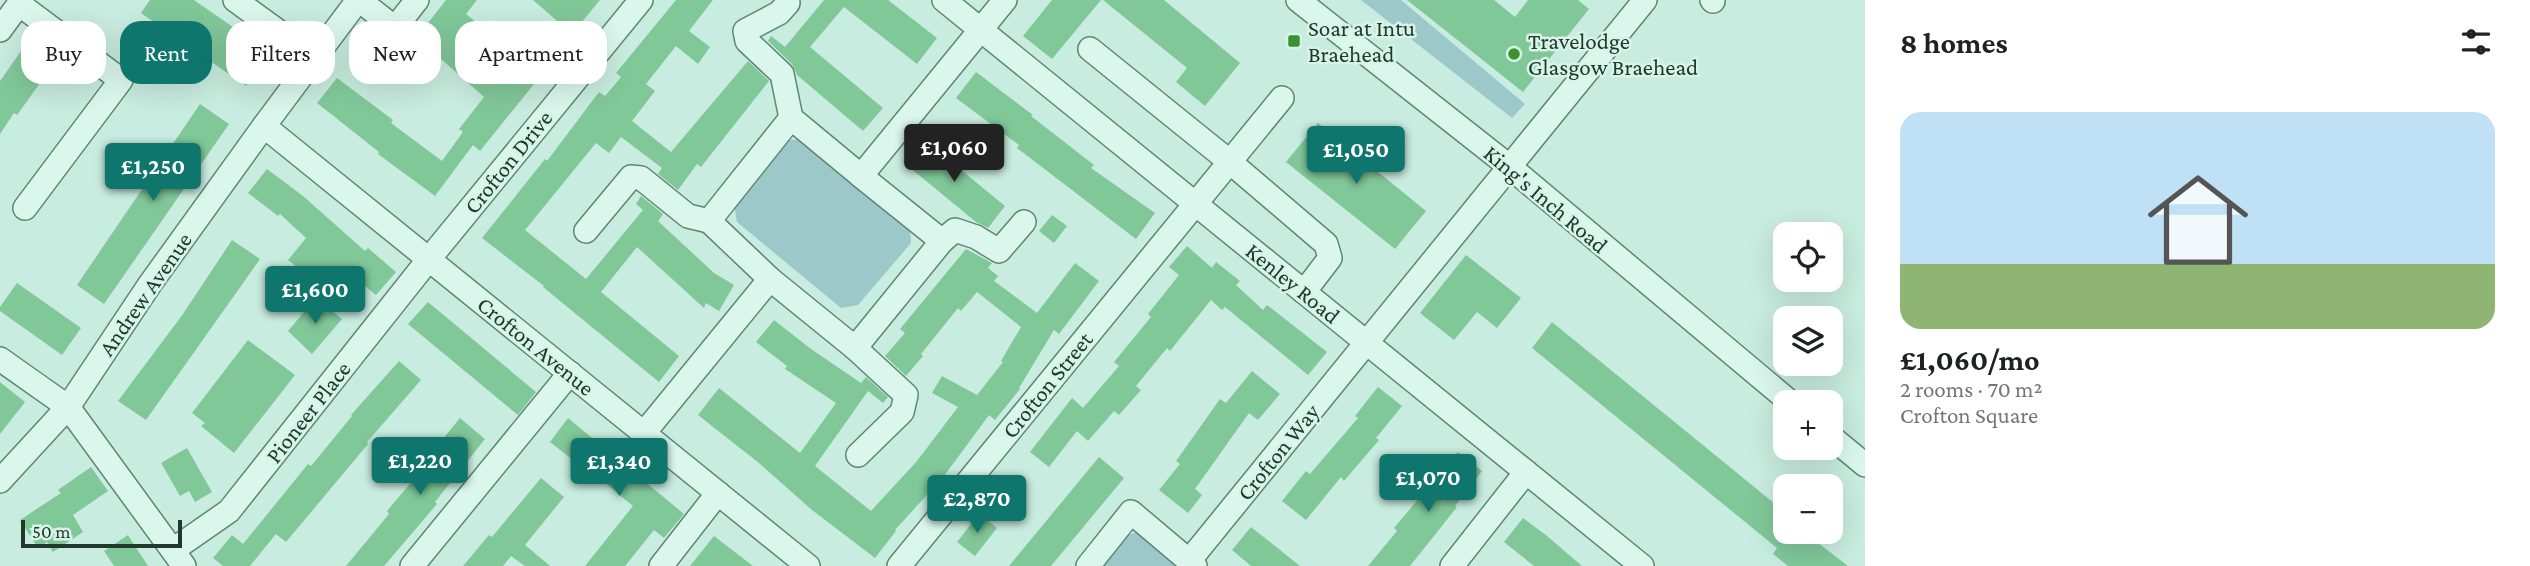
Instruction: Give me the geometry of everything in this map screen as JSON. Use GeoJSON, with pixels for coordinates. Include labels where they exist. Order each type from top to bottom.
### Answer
{"type":"FeatureCollection","features":[{"type":"Feature","properties":{"kind":"street"},"geometry":{"type":"LineString","coordinates":[[235,0],[264,21]]}},
{"type":"Feature","properties":{"kind":"street","name":"Andrew Avenue"},"geometry":{"type":"LineString","coordinates":[[335,31],[358,0],[395,28],[417,0]]}},
{"type":"Feature","properties":{"kind":"street","name":"Crofton Drive"},"geometry":{"type":"LineString","coordinates":[[429,259],[641,0]]}},
{"type":"Feature","properties":{"kind":"street","name":"Kenley Road"},"geometry":{"type":"LineString","coordinates":[[944,0],[1642,566]]}},
{"type":"Feature","properties":{"kind":"street"},"geometry":{"type":"LineString","coordinates":[[861,176],[1005,0]]}},
{"type":"Feature","properties":{"kind":"street","name":"King's Inch Road"},"geometry":{"type":"LineString","coordinates":[[1298,0],[1510,167],[1776,390]]}},
{"type":"Feature","properties":{"kind":"street","name":"Crofton Way"},"geometry":{"type":"LineString","coordinates":[[1192,564],[1645,0]]}},
{"type":"Feature","properties":{"kind":"street"},"geometry":{"type":"LineString","coordinates":[[0,30],[20,2],[121,80],[25,208]]}},
{"type":"Feature","properties":{"kind":"street"},"geometry":{"type":"LineString","coordinates":[[788,3],[779,13],[745,31],[747,41],[782,74],[790,118],[942,241]]}},
{"type":"Feature","properties":{"kind":"street"},"geometry":{"type":"LineString","coordinates":[[1090,49],[1326,244],[1330,258],[1304,292]]}},
{"type":"Feature","properties":{"kind":"street","name":"Andrew Avenue"},"geometry":{"type":"LineString","coordinates":[[0,481],[68,407],[150,284],[296,84]]}},
{"type":"Feature","properties":{"kind":"street","name":"Crofton Street"},"geometry":{"type":"LineString","coordinates":[[899,566],[1282,98]]}},
{"type":"Feature","properties":{"kind":"street"},"geometry":{"type":"LineString","coordinates":[[709,221],[790,118]]}},
{"type":"Feature","properties":{"kind":"street","name":"Crofton Avenue"},"geometry":{"type":"LineString","coordinates":[[264,126],[808,566]]}},
{"type":"Feature","properties":{"kind":"street"},"geometry":{"type":"LineString","coordinates":[[586,231],[631,177],[641,178],[688,216],[709,221],[770,279],[855,348],[906,395],[902,412],[858,455]]}},
{"type":"Feature","properties":{"kind":"street"},"geometry":{"type":"LineString","coordinates":[[855,348],[942,241],[955,230],[976,237],[999,251],[1024,222]]}},
{"type":"Feature","properties":{"kind":"street","name":"Pioneer Place"},"geometry":{"type":"LineString","coordinates":[[178,558],[229,511],[429,259]]}},
{"type":"Feature","properties":{"kind":"street"},"geometry":{"type":"LineString","coordinates":[[643,433],[770,279]]}},
{"type":"Feature","properties":{"kind":"street"},"geometry":{"type":"LineString","coordinates":[[0,359],[68,407],[178,558]]}},
{"type":"Feature","properties":{"kind":"street"},"geometry":{"type":"LineString","coordinates":[[412,566],[570,373]]}},
{"type":"Feature","properties":{"kind":"street"},"geometry":{"type":"LineString","coordinates":[[1843,447],[1865,465]]}},
{"type":"Feature","properties":{"kind":"street"},"geometry":{"type":"LineString","coordinates":[[1452,566],[1526,472]]}},
{"type":"Feature","properties":{"kind":"street"},"geometry":{"type":"LineString","coordinates":[[661,566],[718,494]]}},
{"type":"Feature","properties":{"kind":"street"},"geometry":{"type":"LineString","coordinates":[[1088,566],[1131,513],[1192,564]]}},
{"type":"Feature","properties":{"kind":"shaded area"},"geometry":{"type":"Polygon","coordinates":[[[1361,0],[1401,0],[1525,104],[1512,118],[1361,0]]]}},
{"type":"Feature","properties":{"kind":"shaded area"},"geometry":{"type":"Polygon","coordinates":[[[805,139],[910,225],[911,243],[858,305],[841,308],[737,222],[734,204],[787,140],[805,139]]]}},
{"type":"Feature","properties":{"kind":"shaded area"},"geometry":{"type":"Polygon","coordinates":[[[1141,532],[1183,566],[1101,566],[1125,537],[1141,532]]]}},
{"type":"Feature","properties":{"kind":"building"},"geometry":{"type":"Polygon","coordinates":[[[150,0],[194,0],[226,22],[226,72],[212,62],[212,21],[153,21],[141,13],[150,0]]]}},
{"type":"Feature","properties":{"kind":"building"},"geometry":{"type":"Polygon","coordinates":[[[446,0],[477,0],[466,14],[475,21],[455,21],[455,71],[441,59],[441,21],[430,21],[446,0]]]}},
{"type":"Feature","properties":{"kind":"building"},"geometry":{"type":"Polygon","coordinates":[[[533,0],[600,0],[583,21],[557,21],[533,0]]]}},
{"type":"Feature","properties":{"kind":"building"},"geometry":{"type":"Polygon","coordinates":[[[676,0],[713,0],[689,31],[710,47],[698,64],[676,46],[646,84],[655,91],[632,121],[671,152],[748,61],[769,81],[701,167],[697,164],[678,190],[658,174],[662,168],[621,137],[609,153],[596,143],[525,230],[586,279],[643,210],[636,204],[641,196],[663,214],[658,221],[714,273],[734,285],[719,311],[706,303],[704,308],[637,247],[601,292],[679,356],[659,382],[482,238],[545,159],[547,161],[599,92],[605,96],[621,77],[616,73],[676,0]]]}},
{"type":"Feature","properties":{"kind":"building"},"geometry":{"type":"Polygon","coordinates":[[[824,0],[888,0],[937,38],[917,64],[844,7],[810,47],[883,108],[863,131],[797,75],[792,64],[768,41],[771,36],[785,47],[824,0]]]}},
{"type":"Feature","properties":{"kind":"building"},"geometry":{"type":"Polygon","coordinates":[[[1052,0],[1101,0],[1052,59],[1023,36],[1052,0]]]}},
{"type":"Feature","properties":{"kind":"building"},"geometry":{"type":"Polygon","coordinates":[[[1103,0],[1164,0],[1240,63],[1205,106],[1176,82],[1187,68],[1103,0]]]}},
{"type":"Feature","properties":{"kind":"building","name":"Travelodge Glasgow Braehead"},"geometry":{"type":"Polygon","coordinates":[[[1407,0],[1494,0],[1515,17],[1528,0],[1578,0],[1589,9],[1523,92],[1407,0]]]}},
{"type":"Feature","properties":{"kind":"building"},"geometry":{"type":"Polygon","coordinates":[[[21,51],[21,84],[39,84],[0,134],[0,81],[21,51]]]}},
{"type":"Feature","properties":{"kind":"building"},"geometry":{"type":"Polygon","coordinates":[[[976,72],[1094,165],[1091,168],[1155,213],[1136,239],[956,98],[976,72]]]}},
{"type":"Feature","properties":{"kind":"building"},"geometry":{"type":"Polygon","coordinates":[[[337,78],[442,161],[463,132],[459,129],[484,97],[469,84],[534,84],[480,151],[473,145],[435,196],[378,154],[379,152],[317,103],[335,84],[337,78]]]}},
{"type":"Feature","properties":{"kind":"building"},"geometry":{"type":"Polygon","coordinates":[[[200,104],[229,124],[104,304],[77,285],[200,104]]]}},
{"type":"Feature","properties":{"kind":"building"},"geometry":{"type":"Polygon","coordinates":[[[1318,123],[1426,211],[1395,249],[1286,162],[1318,123]]]}},
{"type":"Feature","properties":{"kind":"building"},"geometry":{"type":"Polygon","coordinates":[[[922,138],[1005,206],[988,228],[976,222],[903,162],[922,138]]]}},
{"type":"Feature","properties":{"kind":"building"},"geometry":{"type":"Polygon","coordinates":[[[267,169],[303,196],[365,251],[368,248],[396,272],[376,295],[347,271],[331,294],[288,260],[306,238],[280,214],[278,216],[248,193],[267,169]]]}},
{"type":"Feature","properties":{"kind":"building"},"geometry":{"type":"Polygon","coordinates":[[[1052,215],[1067,226],[1054,243],[1039,231],[1052,215]]]}},
{"type":"Feature","properties":{"kind":"building"},"geometry":{"type":"Polygon","coordinates":[[[232,240],[260,259],[146,420],[118,401],[183,314],[232,240]]]}},
{"type":"Feature","properties":{"kind":"building"},"geometry":{"type":"Polygon","coordinates":[[[1187,246],[1212,268],[1216,262],[1240,281],[1236,285],[1263,310],[1267,305],[1327,352],[1308,375],[1225,307],[1222,310],[1211,300],[1170,351],[1167,348],[1136,386],[1141,390],[1119,415],[1114,411],[1088,441],[1077,431],[1049,467],[1030,452],[1072,398],[1083,408],[1119,366],[1114,362],[1151,317],[1148,314],[1179,275],[1169,267],[1187,246]]]}},
{"type":"Feature","properties":{"kind":"building"},"geometry":{"type":"Polygon","coordinates":[[[966,249],[992,263],[988,268],[998,276],[994,281],[1037,313],[1075,263],[1099,281],[1059,334],[1054,330],[1020,389],[995,420],[989,415],[944,476],[895,530],[875,558],[812,510],[759,463],[698,415],[719,388],[800,453],[836,403],[785,369],[787,366],[756,342],[774,320],[861,383],[866,377],[888,397],[883,403],[868,391],[815,466],[871,511],[917,461],[958,407],[932,393],[942,376],[977,395],[1003,362],[1001,361],[1021,327],[977,292],[961,311],[958,308],[906,376],[885,356],[905,333],[900,329],[966,249]]]}},
{"type":"Feature","properties":{"kind":"building"},"geometry":{"type":"Polygon","coordinates":[[[1466,255],[1521,298],[1497,328],[1477,312],[1454,340],[1420,313],[1466,255]]]}},
{"type":"Feature","properties":{"kind":"building"},"geometry":{"type":"Polygon","coordinates":[[[17,283],[81,328],[62,355],[0,311],[17,283]]]}},
{"type":"Feature","properties":{"kind":"building"},"geometry":{"type":"Polygon","coordinates":[[[316,298],[342,319],[312,354],[288,331],[316,298]]]}},
{"type":"Feature","properties":{"kind":"building"},"geometry":{"type":"Polygon","coordinates":[[[428,302],[536,392],[518,415],[408,324],[428,302]]]}},
{"type":"Feature","properties":{"kind":"building"},"geometry":{"type":"Polygon","coordinates":[[[1552,322],[1773,502],[1773,544],[1820,544],[1848,566],[1788,566],[1773,554],[1777,548],[1532,348],[1552,322]]]}},
{"type":"Feature","properties":{"kind":"building"},"geometry":{"type":"Polygon","coordinates":[[[248,340],[295,375],[234,453],[201,426],[205,423],[192,413],[248,340]]]}},
{"type":"Feature","properties":{"kind":"building"},"geometry":{"type":"Polygon","coordinates":[[[399,361],[421,380],[286,542],[276,534],[250,566],[223,566],[213,558],[232,535],[243,544],[308,464],[311,466],[351,415],[399,361]]]}},
{"type":"Feature","properties":{"kind":"building"},"geometry":{"type":"Polygon","coordinates":[[[1252,371],[1280,394],[1258,420],[1249,413],[1195,489],[1202,495],[1188,513],[1159,490],[1180,464],[1176,461],[1220,399],[1226,403],[1252,371]]]}},
{"type":"Feature","properties":{"kind":"building"},"geometry":{"type":"Polygon","coordinates":[[[0,382],[25,402],[0,434],[0,382]]]}},
{"type":"Feature","properties":{"kind":"building"},"geometry":{"type":"Polygon","coordinates":[[[1378,387],[1402,406],[1376,438],[1379,440],[1344,481],[1341,477],[1306,520],[1282,501],[1306,471],[1310,474],[1358,418],[1355,416],[1378,387]]]}},
{"type":"Feature","properties":{"kind":"building"},"geometry":{"type":"Polygon","coordinates":[[[460,418],[485,439],[435,502],[437,504],[384,566],[346,566],[389,514],[387,511],[441,447],[438,445],[460,418]]]}},
{"type":"Feature","properties":{"kind":"building"},"geometry":{"type":"Polygon","coordinates":[[[568,418],[684,514],[664,538],[654,530],[625,566],[585,566],[633,506],[575,458],[573,460],[550,442],[568,418]]]}},
{"type":"Feature","properties":{"kind":"building"},"geometry":{"type":"Polygon","coordinates":[[[187,448],[212,492],[195,502],[189,491],[180,496],[161,463],[187,448]]]}},
{"type":"Feature","properties":{"kind":"building"},"geometry":{"type":"Polygon","coordinates":[[[1458,452],[1482,471],[1455,506],[1457,507],[1410,566],[1368,566],[1397,531],[1394,528],[1458,452]]]}},
{"type":"Feature","properties":{"kind":"building"},"geometry":{"type":"Polygon","coordinates":[[[1099,457],[1124,478],[1051,566],[1009,566],[1099,457]]]}},
{"type":"Feature","properties":{"kind":"building"},"geometry":{"type":"Polygon","coordinates":[[[91,467],[108,491],[73,515],[83,532],[53,552],[47,542],[38,548],[20,520],[61,493],[58,490],[91,467]]]}},
{"type":"Feature","properties":{"kind":"building"},"geometry":{"type":"Polygon","coordinates":[[[541,478],[564,497],[525,545],[550,566],[525,566],[511,556],[503,566],[463,566],[489,535],[492,537],[541,478]]]}},
{"type":"Feature","properties":{"kind":"building"},"geometry":{"type":"Polygon","coordinates":[[[979,514],[997,528],[975,556],[957,542],[979,514]]]}},
{"type":"Feature","properties":{"kind":"building"},"geometry":{"type":"Polygon","coordinates":[[[1523,518],[1582,566],[1534,566],[1504,542],[1523,518]]]}},
{"type":"Feature","properties":{"kind":"building"},"geometry":{"type":"Polygon","coordinates":[[[1251,527],[1300,566],[1251,566],[1232,550],[1251,527]]]}},
{"type":"Feature","properties":{"kind":"building"},"geometry":{"type":"Polygon","coordinates":[[[128,535],[148,566],[114,566],[104,551],[128,535]]]}},
{"type":"Feature","properties":{"kind":"building"},"geometry":{"type":"Polygon","coordinates":[[[714,536],[753,566],[690,566],[714,536]]]}},
{"type":"Feature","properties":{"kind":"place","name":"Soar at Intu Braehead"},"geometry":{"type":"Point","coordinates":[1294,41]}},
{"type":"Feature","properties":{"kind":"place","name":"Travelodge Glasgow Braehead"},"geometry":{"type":"Point","coordinates":[1514,54]}}]}
